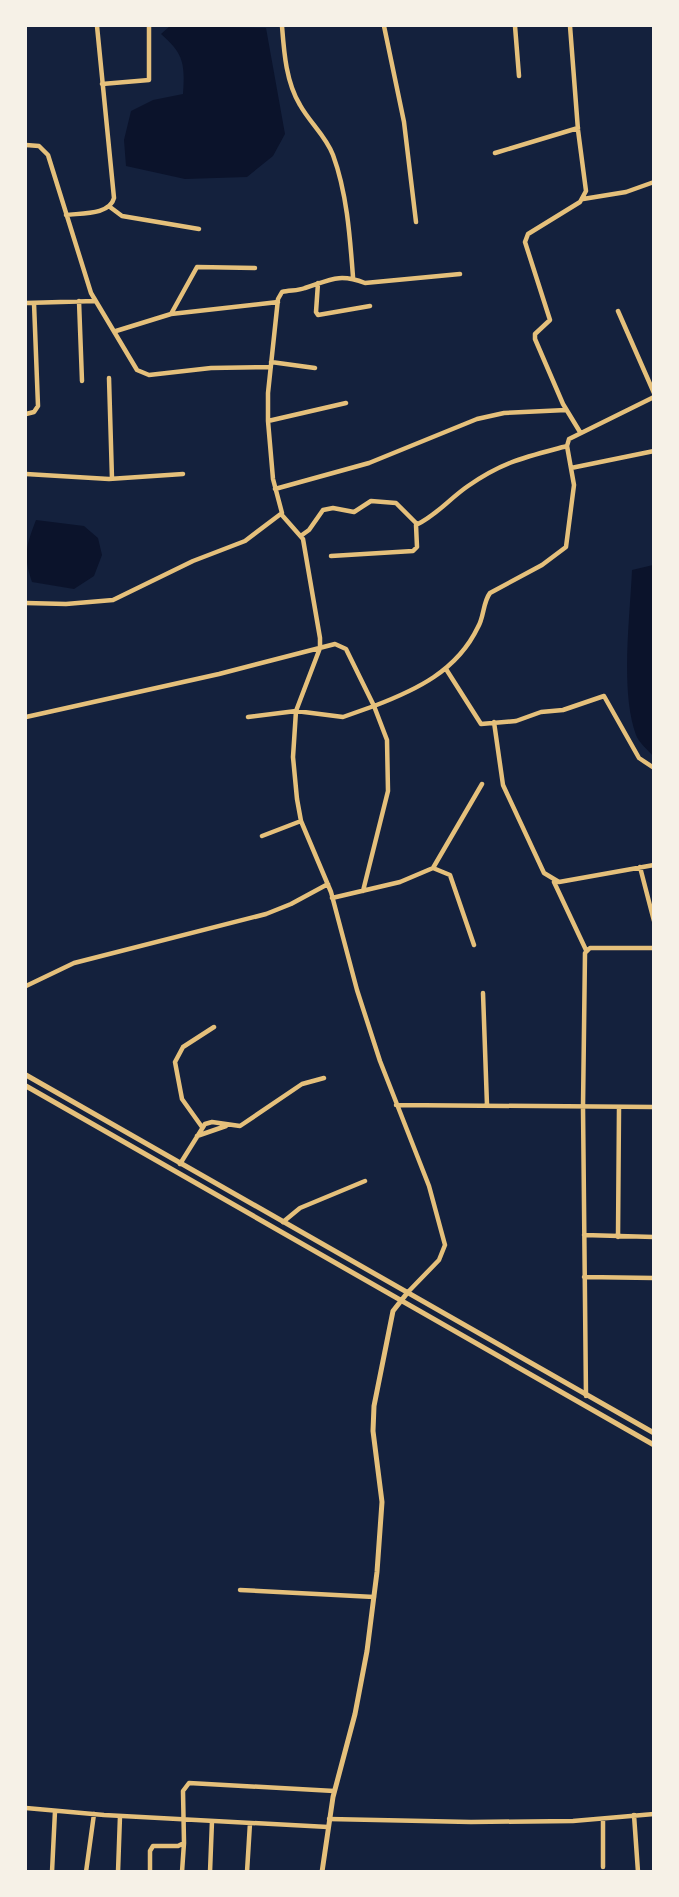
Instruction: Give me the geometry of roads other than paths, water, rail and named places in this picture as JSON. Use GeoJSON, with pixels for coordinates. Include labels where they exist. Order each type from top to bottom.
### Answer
{"type":"FeatureCollection","features":[{"type":"Feature","properties":{"kind":"street"},"geometry":{"type":"LineString","coordinates":[[97,26],[114,198],[110,207]]}},
{"type":"Feature","properties":{"kind":"street"},"geometry":{"type":"LineString","coordinates":[[102,84],[149,80],[149,26]]}},
{"type":"Feature","properties":{"kind":"street"},"geometry":{"type":"LineString","coordinates":[[282,26],[293,92],[333,157],[349,229],[353,277]]}},
{"type":"Feature","properties":{"kind":"street"},"geometry":{"type":"LineString","coordinates":[[384,26],[404,122],[416,222]]}},
{"type":"Feature","properties":{"kind":"street"},"geometry":{"type":"LineString","coordinates":[[515,26],[519,76]]}},
{"type":"Feature","properties":{"kind":"street"},"geometry":{"type":"LineString","coordinates":[[570,26],[578,128],[586,191],[583,199]]}},
{"type":"Feature","properties":{"kind":"street"},"geometry":{"type":"LineString","coordinates":[[495,153],[578,128]]}},
{"type":"Feature","properties":{"kind":"street"},"geometry":{"type":"LineString","coordinates":[[26,145],[39,146],[46,152],[95,301],[116,331],[134,364],[145,374],[271,364],[315,368]]}},
{"type":"Feature","properties":{"kind":"street"},"geometry":{"type":"LineString","coordinates":[[579,432],[566,410],[535,339],[535,334],[550,320],[525,242],[528,234],[583,199],[626,192],[654,182]]}},
{"type":"Feature","properties":{"kind":"street"},"geometry":{"type":"LineString","coordinates":[[66,215],[110,207],[122,216],[199,229]]}},
{"type":"Feature","properties":{"kind":"street"},"geometry":{"type":"LineString","coordinates":[[171,314],[197,267],[255,268]]}},
{"type":"Feature","properties":{"kind":"street"},"geometry":{"type":"LineString","coordinates":[[26,603],[113,600],[193,561],[245,541],[281,514],[283,509],[275,489],[268,421],[271,364],[278,302],[282,292],[302,289],[329,279],[353,277],[365,283],[460,274]]}},
{"type":"Feature","properties":{"kind":"street"},"geometry":{"type":"LineString","coordinates":[[318,283],[318,315],[370,306]]}},
{"type":"Feature","properties":{"kind":"street"},"geometry":{"type":"LineString","coordinates":[[79,301],[82,381]]}},
{"type":"Feature","properties":{"kind":"street"},"geometry":{"type":"LineString","coordinates":[[26,303],[95,301]]}},
{"type":"Feature","properties":{"kind":"street"},"geometry":{"type":"LineString","coordinates":[[116,331],[171,314],[278,302]]}},
{"type":"Feature","properties":{"kind":"street"},"geometry":{"type":"LineString","coordinates":[[26,414],[34,412],[38,406],[34,303]]}},
{"type":"Feature","properties":{"kind":"street"},"geometry":{"type":"LineString","coordinates":[[248,717],[297,711],[343,717],[416,690],[446,669],[475,633],[490,593],[542,565],[566,547],[573,503],[572,468],[567,446],[569,439],[654,395],[618,311]]}},
{"type":"Feature","properties":{"kind":"street"},"geometry":{"type":"LineString","coordinates":[[109,378],[112,479]]}},
{"type":"Feature","properties":{"kind":"street"},"geometry":{"type":"LineString","coordinates":[[268,421],[346,403]]}},
{"type":"Feature","properties":{"kind":"street"},"geometry":{"type":"LineString","coordinates":[[275,489],[369,463],[477,418],[504,413],[566,410]]}},
{"type":"Feature","properties":{"kind":"street"},"geometry":{"type":"LineString","coordinates":[[331,556],[413,551],[417,548],[414,530],[417,524],[433,516],[467,486],[501,464],[567,446]]}},
{"type":"Feature","properties":{"kind":"street"},"geometry":{"type":"LineString","coordinates":[[572,468],[654,451]]}},
{"type":"Feature","properties":{"kind":"street"},"geometry":{"type":"LineString","coordinates":[[26,474],[112,479],[183,474]]}},
{"type":"Feature","properties":{"kind":"street"},"geometry":{"type":"LineString","coordinates":[[302,534],[309,530],[323,510],[333,508],[354,512],[371,501],[396,503],[417,524]]}},
{"type":"Feature","properties":{"kind":"street"},"geometry":{"type":"LineString","coordinates":[[281,514],[302,534],[320,648],[297,711],[293,757],[301,821],[328,884],[357,990],[396,1106],[429,1186],[445,1245],[439,1260],[400,1299],[390,1322],[372,1417],[382,1502],[374,1597],[355,1714],[334,1791],[322,1872]]}},
{"type":"Feature","properties":{"kind":"street"},"geometry":{"type":"LineString","coordinates":[[26,717],[219,674],[335,644],[344,647],[374,706],[387,740],[388,791],[363,891]]}},
{"type":"Feature","properties":{"kind":"street"},"geometry":{"type":"LineString","coordinates":[[446,669],[464,694],[478,722],[494,722],[564,710],[602,695],[616,713],[639,758],[654,768]]}},
{"type":"Feature","properties":{"kind":"street"},"geometry":{"type":"LineString","coordinates":[[494,722],[501,779],[544,873],[554,881],[586,950],[583,1107],[586,1396]]}},
{"type":"Feature","properties":{"kind":"street"},"geometry":{"type":"LineString","coordinates":[[332,898],[400,882],[433,868],[482,784]]}},
{"type":"Feature","properties":{"kind":"street"},"geometry":{"type":"LineString","coordinates":[[262,836],[301,821]]}},
{"type":"Feature","properties":{"kind":"street"},"geometry":{"type":"LineString","coordinates":[[554,881],[654,865]]}},
{"type":"Feature","properties":{"kind":"street"},"geometry":{"type":"LineString","coordinates":[[640,867],[654,921]]}},
{"type":"Feature","properties":{"kind":"street"},"geometry":{"type":"LineString","coordinates":[[433,868],[450,875],[474,945]]}},
{"type":"Feature","properties":{"kind":"street"},"geometry":{"type":"LineString","coordinates":[[26,987],[74,963],[266,914],[291,904],[328,884]]}},
{"type":"Feature","properties":{"kind":"street"},"geometry":{"type":"LineString","coordinates":[[586,950],[654,948]]}},
{"type":"Feature","properties":{"kind":"street"},"geometry":{"type":"LineString","coordinates":[[483,993],[488,1106]]}},
{"type":"Feature","properties":{"kind":"street"},"geometry":{"type":"LineString","coordinates":[[201,1127],[182,1099],[175,1062],[183,1047],[214,1027]]}},
{"type":"Feature","properties":{"kind":"street"},"geometry":{"type":"LineString","coordinates":[[26,1075],[654,1433]]}},
{"type":"Feature","properties":{"kind":"street"},"geometry":{"type":"LineString","coordinates":[[195,1137],[210,1130],[246,1124],[302,1084],[324,1078]]}},
{"type":"Feature","properties":{"kind":"street"},"geometry":{"type":"LineString","coordinates":[[26,1086],[654,1445]]}},
{"type":"Feature","properties":{"kind":"street"},"geometry":{"type":"LineString","coordinates":[[396,1106],[619,1109],[654,1107]]}},
{"type":"Feature","properties":{"kind":"street"},"geometry":{"type":"LineString","coordinates":[[618,1237],[619,1109]]}},
{"type":"Feature","properties":{"kind":"street"},"geometry":{"type":"LineString","coordinates":[[180,1164],[201,1127],[212,1122],[231,1125]]}},
{"type":"Feature","properties":{"kind":"street"},"geometry":{"type":"LineString","coordinates":[[283,1222],[300,1209],[365,1181]]}},
{"type":"Feature","properties":{"kind":"street"},"geometry":{"type":"LineString","coordinates":[[584,1234],[654,1237]]}},
{"type":"Feature","properties":{"kind":"street"},"geometry":{"type":"LineString","coordinates":[[584,1277],[654,1278]]}},
{"type":"Feature","properties":{"kind":"street"},"geometry":{"type":"LineString","coordinates":[[240,1590],[374,1597]]}},
{"type":"Feature","properties":{"kind":"street"},"geometry":{"type":"LineString","coordinates":[[182,1872],[183,1791],[189,1783],[334,1791]]}},
{"type":"Feature","properties":{"kind":"street"},"geometry":{"type":"LineString","coordinates":[[26,1808],[183,1820],[328,1827]]}},
{"type":"Feature","properties":{"kind":"street"},"geometry":{"type":"LineString","coordinates":[[52,1872],[55,1810]]}},
{"type":"Feature","properties":{"kind":"street"},"geometry":{"type":"LineString","coordinates":[[86,1872],[94,1814]]}},
{"type":"Feature","properties":{"kind":"street"},"geometry":{"type":"LineString","coordinates":[[329,1819],[471,1822],[603,1819],[654,1814]]}},
{"type":"Feature","properties":{"kind":"street"},"geometry":{"type":"LineString","coordinates":[[634,1815],[638,1872]]}},
{"type":"Feature","properties":{"kind":"street"},"geometry":{"type":"LineString","coordinates":[[118,1872],[120,1816]]}},
{"type":"Feature","properties":{"kind":"street"},"geometry":{"type":"LineString","coordinates":[[603,1819],[603,1867]]}},
{"type":"Feature","properties":{"kind":"street"},"geometry":{"type":"LineString","coordinates":[[210,1872],[212,1821]]}},
{"type":"Feature","properties":{"kind":"street"},"geometry":{"type":"LineString","coordinates":[[247,1872],[250,1823]]}},
{"type":"Feature","properties":{"kind":"street"},"geometry":{"type":"LineString","coordinates":[[150,1872],[151,1848],[184,1843]]}},
{"type":"Feature","properties":{"kind":"water"},"geometry":{"type":"Polygon","coordinates":[[[170,26],[266,28],[285,134],[273,156],[247,177],[185,179],[126,166],[124,140],[131,111],[153,100],[183,94],[184,75],[179,54],[161,34],[170,26]]]}},
{"type":"Feature","properties":{"kind":"water"},"geometry":{"type":"Polygon","coordinates":[[[36,520],[84,526],[98,538],[102,555],[94,576],[74,589],[32,582],[27,565],[27,551],[36,520]]]}},
{"type":"Feature","properties":{"kind":"water"},"geometry":{"type":"Polygon","coordinates":[[[654,565],[653,756],[636,735],[628,698],[627,676],[632,570],[654,565]]]}}]}
